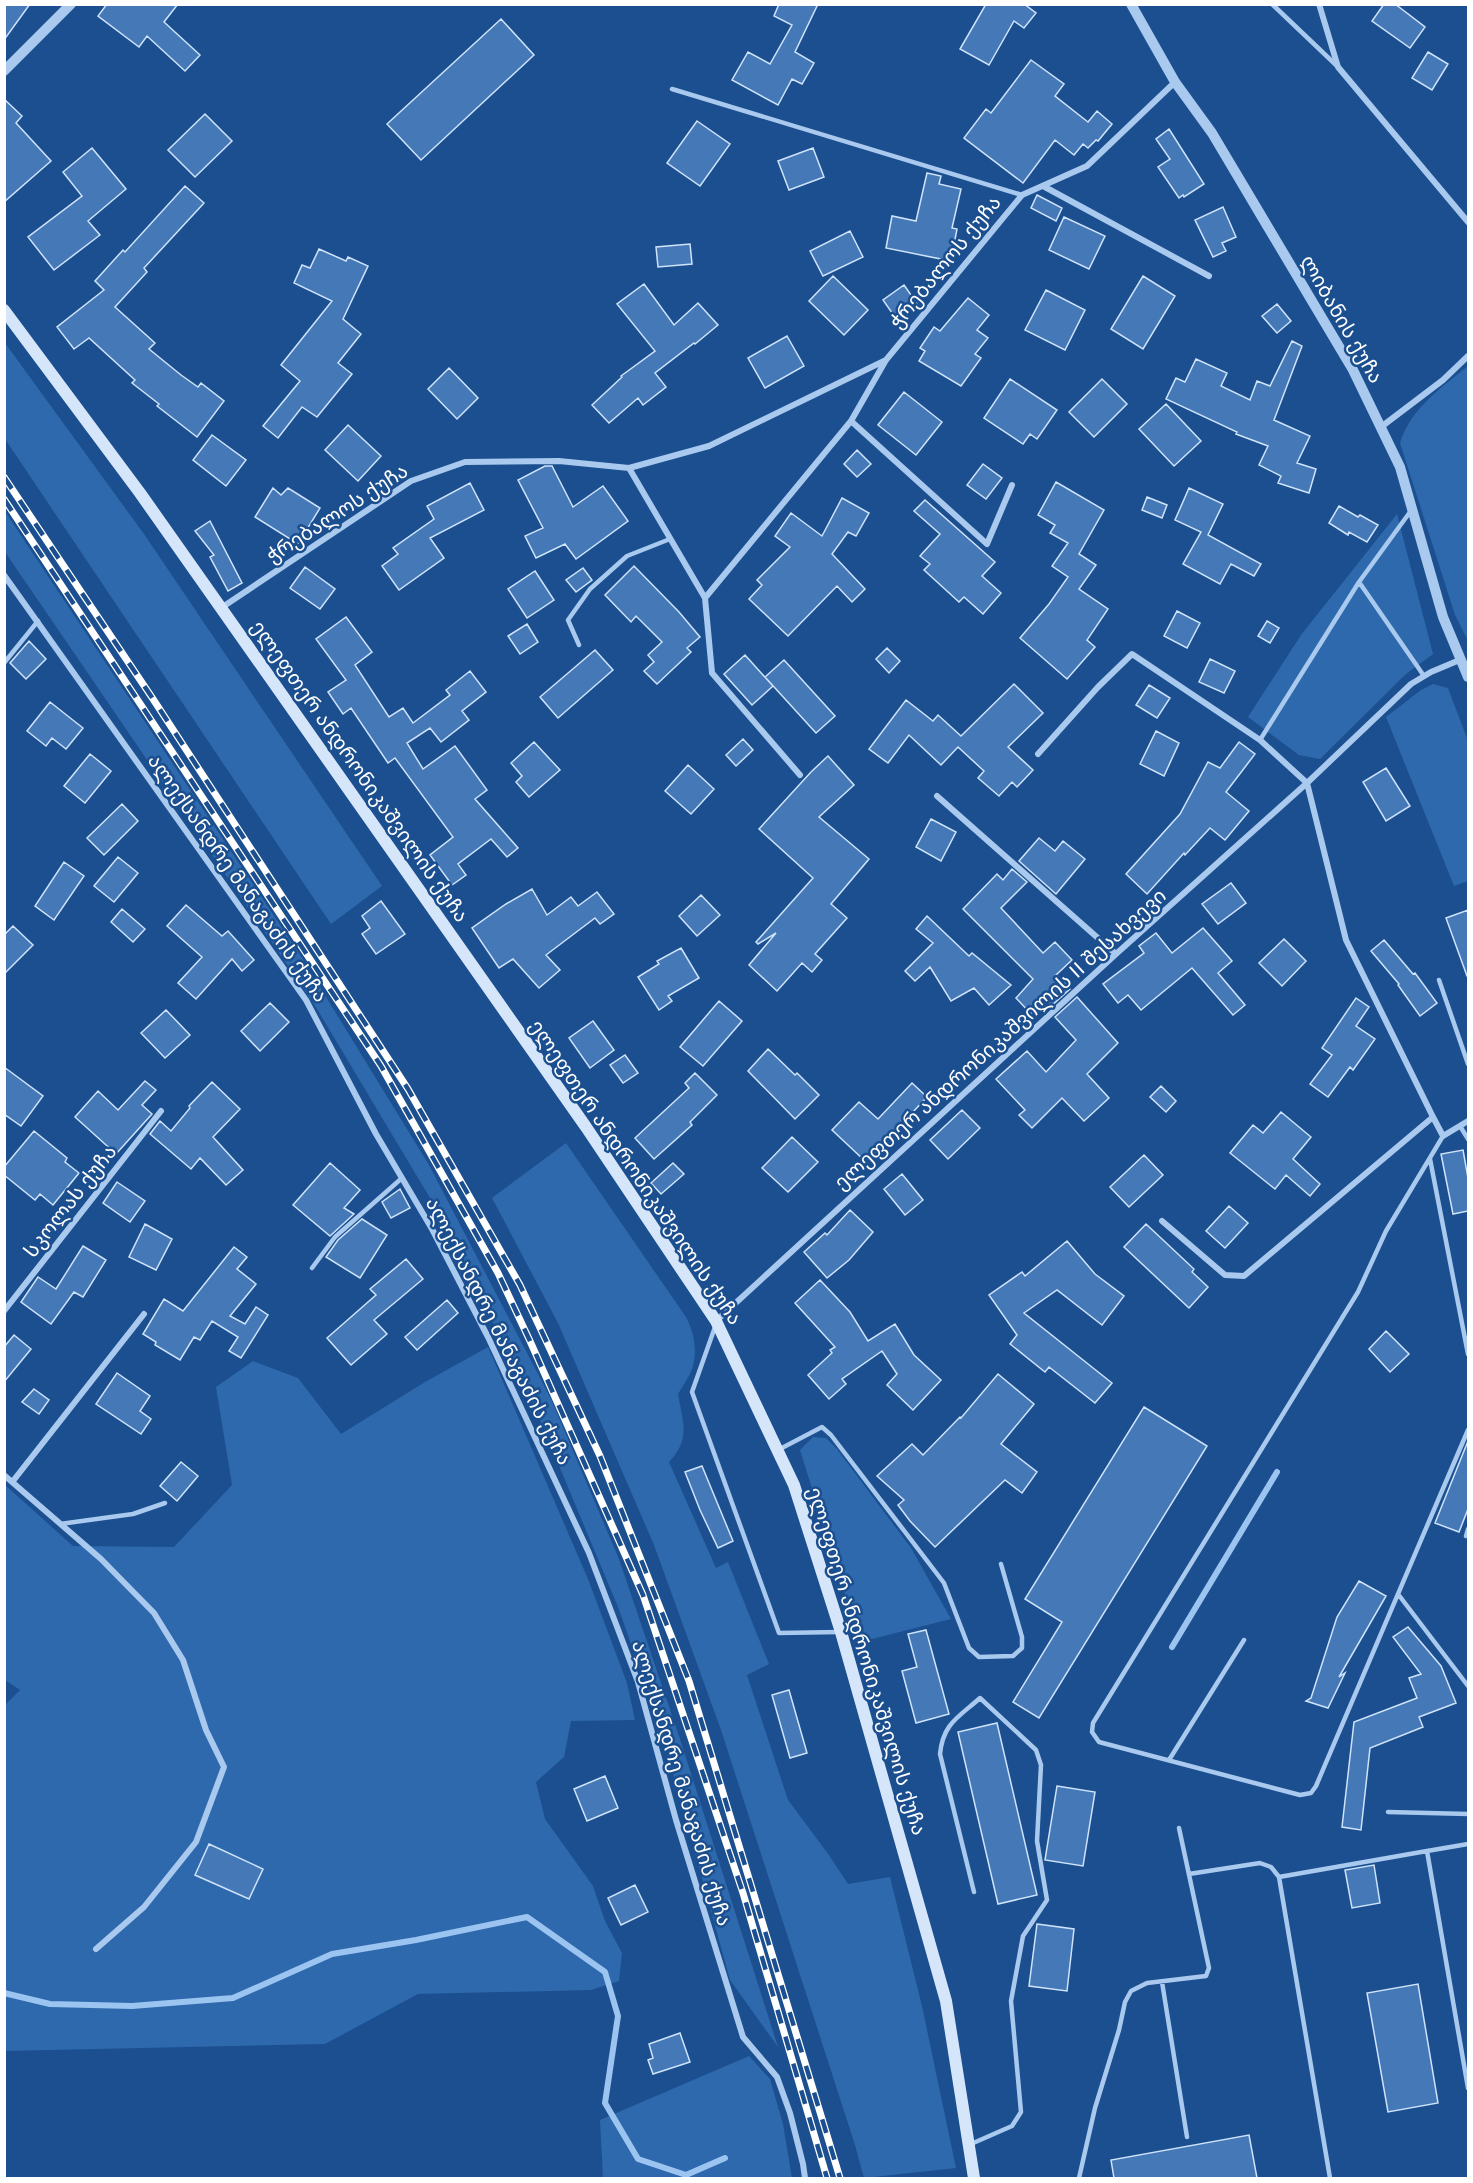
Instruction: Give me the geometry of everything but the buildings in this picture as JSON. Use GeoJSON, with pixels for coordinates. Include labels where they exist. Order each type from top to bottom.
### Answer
{"type":"FeatureCollection","features":[{"type":"Feature","properties":{"kind":"main road","name":"ელეფთერ ანდრონიკაშვილის ქუჩა"},"geometry":{"type":"LineString","coordinates":[[4,310],[133,484],[221,608],[586,1127],[716,1321],[794,1485],[842,1632],[946,2001],[974,2178]]}},
{"type":"Feature","properties":{"kind":"street"},"geometry":{"type":"LineString","coordinates":[[4,71],[71,4]]}},
{"type":"Feature","properties":{"kind":"street","name":"ლიბანის ქუჩა"},"geometry":{"type":"LineString","coordinates":[[1131,4],[1175,82],[1212,134],[1341,349],[1381,427],[1400,467],[1443,617],[1465,658],[1468,677]]}},
{"type":"Feature","properties":{"kind":"street"},"geometry":{"type":"LineString","coordinates":[[1319,4],[1338,67],[1468,222]]}},
{"type":"Feature","properties":{"kind":"street","name":"ჭრებალოს ქუჩა"},"geometry":{"type":"LineString","coordinates":[[705,598],[851,421],[886,360],[1022,195],[1087,166],[1175,82]]}},
{"type":"Feature","properties":{"kind":"street"},"geometry":{"type":"LineString","coordinates":[[1043,186],[1209,276]]}},
{"type":"Feature","properties":{"kind":"street"},"geometry":{"type":"LineString","coordinates":[[1381,427],[1443,380],[1468,356]]}},
{"type":"Feature","properties":{"kind":"street","name":"ჭრებალოს ქუჩა"},"geometry":{"type":"LineString","coordinates":[[221,608],[411,481],[432,473],[465,462],[559,461],[629,468],[709,446],[886,360]]}},
{"type":"Feature","properties":{"kind":"street"},"geometry":{"type":"LineString","coordinates":[[851,421],[987,544],[1012,484]]}},
{"type":"Feature","properties":{"kind":"street"},"geometry":{"type":"LineString","coordinates":[[629,468],[705,598],[712,673],[800,775]]}},
{"type":"Feature","properties":{"kind":"street","name":"ალექსანდრე მანაგაძის ქუჩა"},"geometry":{"type":"LineString","coordinates":[[4,574],[306,1000],[376,1134],[432,1229],[488,1337],[589,1553],[638,1682],[676,1820],[743,2037],[777,2077],[790,2112],[805,2178]]}},
{"type":"Feature","properties":{"kind":"street"},"geometry":{"type":"LineString","coordinates":[[1038,754],[1098,687],[1132,654],[1260,740],[1307,783],[1346,940],[1443,1136],[1468,1121]]}},
{"type":"Feature","properties":{"kind":"street","name":"ელეფთერ ანდრონიკაშვილის II შესახვევი"},"geometry":{"type":"LineString","coordinates":[[716,1321],[1116,954],[1307,783],[1411,684],[1465,658]]}},
{"type":"Feature","properties":{"kind":"street"},"geometry":{"type":"LineString","coordinates":[[937,796],[1116,954]]}},
{"type":"Feature","properties":{"kind":"street","name":"სკოლას ქუჩა"},"geometry":{"type":"LineString","coordinates":[[4,1311],[161,1111]]}},
{"type":"Feature","properties":{"kind":"street"},"geometry":{"type":"LineString","coordinates":[[1162,1221],[1225,1275],[1244,1276],[1433,1117]]}},
{"type":"Feature","properties":{"kind":"street"},"geometry":{"type":"LineString","coordinates":[[13,1481],[144,1314]]}},
{"type":"Feature","properties":{"kind":"street"},"geometry":{"type":"LineString","coordinates":[[4,1475],[100,1559],[154,1613],[183,1660],[206,1730],[224,1767],[196,1842],[144,1907],[96,1950]]}},
{"type":"Feature","properties":{"kind":"lane"},"geometry":{"type":"LineString","coordinates":[[1272,4],[1338,67]]}},
{"type":"Feature","properties":{"kind":"lane"},"geometry":{"type":"LineString","coordinates":[[672,89],[1022,195]]}},
{"type":"Feature","properties":{"kind":"lane"},"geometry":{"type":"LineString","coordinates":[[1260,740],[1359,582],[1412,509]]}},
{"type":"Feature","properties":{"kind":"lane"},"geometry":{"type":"LineString","coordinates":[[579,645],[568,620],[590,589],[627,556],[670,539]]}},
{"type":"Feature","properties":{"kind":"lane"},"geometry":{"type":"LineString","coordinates":[[1359,582],[1424,676]]}},
{"type":"Feature","properties":{"kind":"lane"},"geometry":{"type":"LineString","coordinates":[[4,663],[38,621]]}},
{"type":"Feature","properties":{"kind":"lane"},"geometry":{"type":"LineString","coordinates":[[1438,980],[1468,1064]]}},
{"type":"Feature","properties":{"kind":"lane"},"geometry":{"type":"LineString","coordinates":[[1460,1126],[1468,1139]]}},
{"type":"Feature","properties":{"kind":"lane"},"geometry":{"type":"LineString","coordinates":[[1443,1136],[1386,1231],[1358,1292],[1093,1723],[1092,1732],[1099,1742],[1300,1795],[1311,1793],[1316,1786],[1468,1430]]}},
{"type":"Feature","properties":{"kind":"lane"},"geometry":{"type":"LineString","coordinates":[[1430,1159],[1468,1354]]}},
{"type":"Feature","properties":{"kind":"lane"},"geometry":{"type":"LineString","coordinates":[[312,1268],[335,1237],[402,1178]]}},
{"type":"Feature","properties":{"kind":"lane"},"geometry":{"type":"LineString","coordinates":[[716,1321],[692,1392],[780,1633],[842,1632]]}},
{"type":"Feature","properties":{"kind":"lane"},"geometry":{"type":"LineString","coordinates":[[778,1450],[822,1428],[831,1436],[944,1584],[969,1648],[979,1657],[1013,1656],[1022,1648],[1022,1637],[1001,1564]]}},
{"type":"Feature","properties":{"kind":"lane"},"geometry":{"type":"LineString","coordinates":[[60,1524],[134,1514],[165,1503]]}},
{"type":"Feature","properties":{"kind":"lane"},"geometry":{"type":"LineString","coordinates":[[1466,1536],[1468,1529]]}},
{"type":"Feature","properties":{"kind":"lane"},"geometry":{"type":"LineString","coordinates":[[1398,1594],[1468,1686]]}},
{"type":"Feature","properties":{"kind":"lane"},"geometry":{"type":"LineString","coordinates":[[1169,1760],[1244,1640]]}},
{"type":"Feature","properties":{"kind":"lane"},"geometry":{"type":"LineString","coordinates":[[969,2145],[1012,2126],[1021,2112],[1011,2001],[1023,1936],[1047,1900],[1038,1841],[1041,1765],[1036,1749],[980,1698],[946,1728],[941,1738],[940,1754],[974,1892]]}},
{"type":"Feature","properties":{"kind":"lane"},"geometry":{"type":"LineString","coordinates":[[1388,1812],[1468,1814]]}},
{"type":"Feature","properties":{"kind":"lane"},"geometry":{"type":"LineString","coordinates":[[1079,2178],[1095,2108],[1119,2030],[1125,2002],[1131,1991],[1147,1983],[1206,1976],[1209,1968],[1179,1828]]}},
{"type":"Feature","properties":{"kind":"lane"},"geometry":{"type":"LineString","coordinates":[[1280,1877],[1468,1844]]}},
{"type":"Feature","properties":{"kind":"lane"},"geometry":{"type":"LineString","coordinates":[[1426,1851],[1468,2088]]}},
{"type":"Feature","properties":{"kind":"lane"},"geometry":{"type":"LineString","coordinates":[[1189,1874],[1260,1863],[1271,1867],[1280,1877],[1330,2178]]}},
{"type":"Feature","properties":{"kind":"lane"},"geometry":{"type":"LineString","coordinates":[[1162,1982],[1187,2137]]}},
{"type":"Feature","properties":{"kind":"shaded area"},"geometry":{"type":"Polygon","coordinates":[[[5,343],[144,534],[382,886],[331,924],[5,439],[5,343]]]}},
{"type":"Feature","properties":{"kind":"shaded area"},"geometry":{"type":"Polygon","coordinates":[[[1468,366],[1468,641],[1455,615],[1400,443],[1411,419],[1419,409],[1468,366]]]}},
{"type":"Feature","properties":{"kind":"shaded area"},"geometry":{"type":"Polygon","coordinates":[[[4,510],[304,961],[429,1165],[551,1399],[619,1559],[680,1739],[778,2047],[730,1980],[660,1726],[618,1607],[535,1408],[436,1208],[314,1004],[5,552],[4,510]]]}},
{"type":"Feature","properties":{"kind":"shaded area"},"geometry":{"type":"Polygon","coordinates":[[[1397,514],[1433,654],[1406,674],[1320,759],[1299,755],[1248,717],[1301,635],[1397,514]]]}},
{"type":"Feature","properties":{"kind":"shaded area"},"geometry":{"type":"Polygon","coordinates":[[[1433,684],[1448,688],[1468,741],[1468,881],[1454,886],[1386,717],[1421,690],[1433,684]]]}},
{"type":"Feature","properties":{"kind":"shaded area"},"geometry":{"type":"Polygon","coordinates":[[[566,1143],[689,1323],[695,1356],[692,1369],[678,1394],[684,1430],[683,1438],[676,1454],[669,1462],[716,1568],[728,1562],[769,1664],[747,1675],[788,1800],[848,1884],[890,1877],[922,2006],[956,2168],[864,2178],[721,1730],[654,1545],[558,1323],[492,1198],[566,1143]]]}},
{"type":"Feature","properties":{"kind":"shaded area"},"geometry":{"type":"Polygon","coordinates":[[[488,1347],[588,1579],[627,1683],[635,1720],[571,1721],[564,1757],[536,1782],[545,1819],[593,1886],[605,1921],[622,1953],[619,1981],[591,1990],[418,1994],[325,2044],[5,2051],[4,1706],[20,1690],[5,1680],[4,1484],[73,1546],[174,1547],[232,1485],[216,1387],[253,1361],[298,1378],[341,1434],[425,1382],[488,1347]]]}},
{"type":"Feature","properties":{"kind":"shaded area"},"geometry":{"type":"Polygon","coordinates":[[[813,1437],[826,1438],[837,1449],[911,1548],[951,1619],[860,1642],[800,1450],[813,1437]]]}},
{"type":"Feature","properties":{"kind":"shaded area"},"geometry":{"type":"Polygon","coordinates":[[[749,2056],[770,2079],[783,2124],[792,2178],[603,2178],[600,2120],[749,2056]]]}},
{"type":"Feature","properties":{"kind":"waterway"},"geometry":{"type":"LineString","coordinates":[[1172,1647],[1277,1472]]}},
{"type":"Feature","properties":{"kind":"waterway"},"geometry":{"type":"LineString","coordinates":[[4,1993],[50,2004],[132,2006],[233,1998],[332,1954],[416,1940],[527,1917],[605,1972],[618,2016],[605,2103],[638,2159],[686,2175],[725,2158]]}},
{"type":"Feature","properties":{"kind":"railway"},"geometry":{"type":"LineString","coordinates":[[4,477],[153,699],[408,1089],[520,1285],[600,1456],[689,1681],[840,2178]]}},
{"type":"Feature","properties":{"kind":"railway"},"geometry":{"type":"LineString","coordinates":[[4,499],[381,1066],[498,1273],[643,1595],[743,1893],[827,2178]]}}]}
